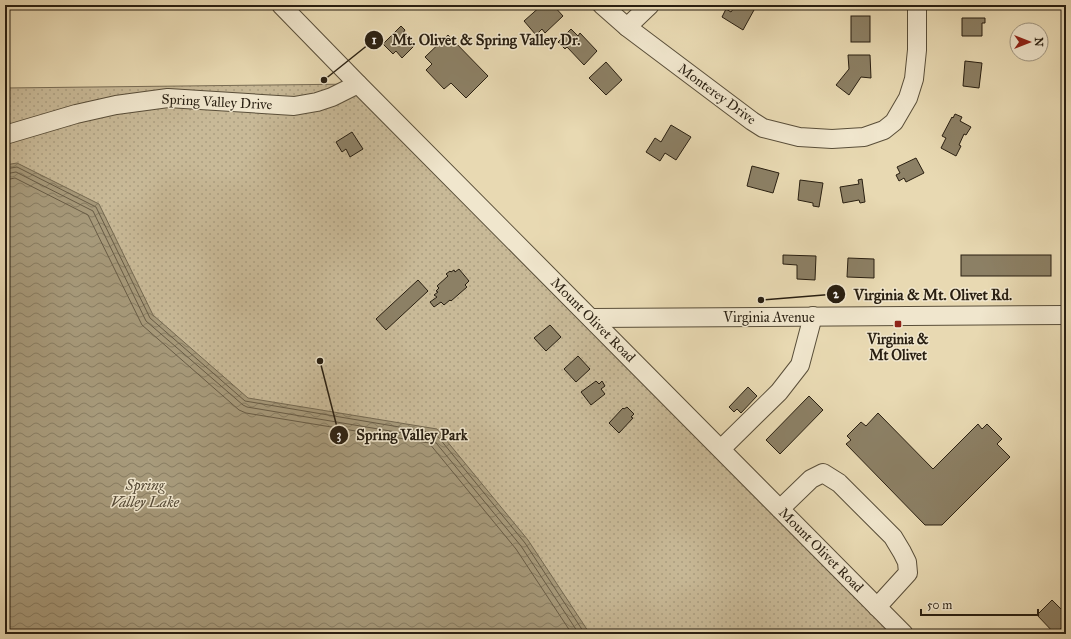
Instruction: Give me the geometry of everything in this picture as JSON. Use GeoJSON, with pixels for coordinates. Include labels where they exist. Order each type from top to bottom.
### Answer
{"type":"FeatureCollection","features":[{"type":"Feature","properties":{"kind":"street","name":"Mount Olivet Road"},"geometry":{"type":"LineString","coordinates":[[281,5],[904,634]]}},
{"type":"Feature","properties":{"kind":"street","name":"Monterey Drive"},"geometry":{"type":"LineString","coordinates":[[602,5],[627,27],[763,128],[799,136],[832,139],[864,137],[884,130],[894,122],[908,98],[914,79],[917,50],[917,5]]}},
{"type":"Feature","properties":{"kind":"street"},"geometry":{"type":"LineString","coordinates":[[627,27],[650,5]]}},
{"type":"Feature","properties":{"kind":"street","name":"Spring Valley Drive"},"geometry":{"type":"LineString","coordinates":[[5,135],[76,114],[123,104],[168,98],[294,106],[318,102],[358,84]]}},
{"type":"Feature","properties":{"kind":"street","name":"Virginia Avenue"},"geometry":{"type":"LineString","coordinates":[[591,318],[1066,315]]}},
{"type":"Feature","properties":{"kind":"street"},"geometry":{"type":"LineString","coordinates":[[721,449],[779,392],[800,365],[813,316]]}},
{"type":"Feature","properties":{"kind":"street"},"geometry":{"type":"LineString","coordinates":[[780,509],[811,479],[823,473],[839,483],[893,536],[907,562],[908,573],[877,607]]}},
{"type":"Feature","properties":{"kind":"shaded area"},"geometry":{"type":"Polygon","coordinates":[[[358,84],[908,634],[5,634],[5,88],[358,84]]]}},
{"type":"Feature","properties":{"kind":"water","name":"Spring Valley Lake"},"geometry":{"type":"Polygon","coordinates":[[[17,163],[99,204],[153,315],[248,398],[437,429],[528,540],[590,634],[5,634],[5,165],[17,163]]]}},
{"type":"Feature","properties":{"kind":"building"},"geometry":{"type":"Polygon","coordinates":[[[542,5],[553,5],[563,16],[545,33],[542,29],[536,35],[524,21],[542,5]]]}},
{"type":"Feature","properties":{"kind":"building"},"geometry":{"type":"Polygon","coordinates":[[[736,5],[745,5],[754,10],[743,30],[722,17],[726,9],[731,12],[736,5]]]}},
{"type":"Feature","properties":{"kind":"building"},"geometry":{"type":"Polygon","coordinates":[[[851,16],[870,16],[870,42],[851,42],[851,16]]]}},
{"type":"Feature","properties":{"kind":"building"},"geometry":{"type":"Polygon","coordinates":[[[962,18],[985,18],[985,23],[982,23],[982,36],[962,36],[962,18]]]}},
{"type":"Feature","properties":{"kind":"building"},"geometry":{"type":"Polygon","coordinates":[[[401,26],[405,30],[403,33],[415,45],[402,58],[396,51],[393,54],[383,44],[401,26]]]}},
{"type":"Feature","properties":{"kind":"building"},"geometry":{"type":"Polygon","coordinates":[[[571,29],[578,36],[580,33],[597,51],[584,65],[567,47],[565,49],[558,42],[571,29]]]}},
{"type":"Feature","properties":{"kind":"building"},"geometry":{"type":"Polygon","coordinates":[[[448,35],[488,76],[466,98],[451,83],[444,89],[426,70],[432,64],[425,57],[448,35]]]}},
{"type":"Feature","properties":{"kind":"building"},"geometry":{"type":"Polygon","coordinates":[[[848,55],[870,55],[871,78],[861,77],[849,95],[836,85],[849,69],[848,55]]]}},
{"type":"Feature","properties":{"kind":"building"},"geometry":{"type":"Polygon","coordinates":[[[965,61],[982,63],[979,88],[963,86],[965,61]]]}},
{"type":"Feature","properties":{"kind":"building"},"geometry":{"type":"Polygon","coordinates":[[[606,62],[622,80],[606,95],[589,78],[606,62]]]}},
{"type":"Feature","properties":{"kind":"building"},"geometry":{"type":"Polygon","coordinates":[[[955,114],[962,117],[960,121],[971,127],[966,135],[964,134],[959,145],[961,146],[956,156],[941,148],[946,138],[942,136],[955,114]]]}},
{"type":"Feature","properties":{"kind":"building"},"geometry":{"type":"Polygon","coordinates":[[[671,125],[691,137],[676,160],[665,153],[660,161],[646,152],[655,138],[661,142],[671,125]]]}},
{"type":"Feature","properties":{"kind":"building"},"geometry":{"type":"Polygon","coordinates":[[[352,132],[363,149],[350,157],[346,149],[342,152],[336,142],[352,132]]]}},
{"type":"Feature","properties":{"kind":"building"},"geometry":{"type":"Polygon","coordinates":[[[916,158],[924,173],[906,182],[904,178],[899,181],[896,175],[900,173],[897,167],[916,158]]]}},
{"type":"Feature","properties":{"kind":"building"},"geometry":{"type":"Polygon","coordinates":[[[752,166],[779,173],[773,193],[747,186],[752,166]]]}},
{"type":"Feature","properties":{"kind":"building"},"geometry":{"type":"Polygon","coordinates":[[[862,179],[865,202],[860,203],[859,200],[843,203],[840,187],[859,184],[858,180],[862,179]]]}},
{"type":"Feature","properties":{"kind":"building"},"geometry":{"type":"Polygon","coordinates":[[[800,180],[823,183],[819,207],[813,206],[813,203],[798,200],[800,180]]]}},
{"type":"Feature","properties":{"kind":"building"},"geometry":{"type":"Polygon","coordinates":[[[783,255],[816,256],[815,280],[797,279],[797,265],[783,264],[783,255]]]}},
{"type":"Feature","properties":{"kind":"building"},"geometry":{"type":"Polygon","coordinates":[[[961,255],[1051,255],[1051,276],[961,276],[961,255]]]}},
{"type":"Feature","properties":{"kind":"building"},"geometry":{"type":"Polygon","coordinates":[[[848,258],[874,259],[874,278],[847,277],[848,258]]]}},
{"type":"Feature","properties":{"kind":"building"},"geometry":{"type":"Polygon","coordinates":[[[459,269],[469,281],[465,285],[467,287],[451,301],[450,300],[444,305],[441,302],[434,307],[430,302],[437,297],[434,295],[438,292],[436,291],[439,288],[437,286],[448,276],[446,274],[454,270],[455,272],[459,269]]]}},
{"type":"Feature","properties":{"kind":"building"},"geometry":{"type":"Polygon","coordinates":[[[418,280],[428,291],[386,330],[376,319],[418,280]]]}},
{"type":"Feature","properties":{"kind":"building"},"geometry":{"type":"Polygon","coordinates":[[[550,325],[561,337],[546,351],[534,338],[550,325]]]}},
{"type":"Feature","properties":{"kind":"building"},"geometry":{"type":"Polygon","coordinates":[[[578,356],[590,369],[576,382],[564,369],[578,356]]]}},
{"type":"Feature","properties":{"kind":"building"},"geometry":{"type":"Polygon","coordinates":[[[596,381],[599,384],[602,381],[605,386],[601,389],[605,394],[591,405],[581,392],[596,381]]]}},
{"type":"Feature","properties":{"kind":"building"},"geometry":{"type":"Polygon","coordinates":[[[748,387],[757,396],[741,413],[737,409],[734,412],[729,407],[748,387]]]}},
{"type":"Feature","properties":{"kind":"building"},"geometry":{"type":"Polygon","coordinates":[[[809,396],[823,410],[780,454],[766,440],[809,396]]]}},
{"type":"Feature","properties":{"kind":"building"},"geometry":{"type":"Polygon","coordinates":[[[627,407],[634,414],[631,417],[633,418],[619,433],[609,423],[623,408],[624,409],[627,407]]]}},
{"type":"Feature","properties":{"kind":"building"},"geometry":{"type":"Polygon","coordinates":[[[878,413],[933,469],[978,424],[982,429],[987,424],[1002,439],[997,444],[1010,457],[942,525],[925,525],[846,444],[851,440],[847,436],[861,422],[866,426],[878,413]]]}},
{"type":"Feature","properties":{"kind":"building"},"geometry":{"type":"Polygon","coordinates":[[[1052,600],[1066,614],[1066,623],[1055,634],[1037,615],[1052,600]]]}},
{"type":"Feature","properties":{"kind":"place","name":"Mt. Olivet & Spring Valley Dr."},"geometry":{"type":"Point","coordinates":[324,80]}},
{"type":"Feature","properties":{"kind":"place","name":"Virginia & Mt. Olivet Rd."},"geometry":{"type":"Point","coordinates":[761,300]}},
{"type":"Feature","properties":{"kind":"place","name":"Virginia & Mt Olivet"},"geometry":{"type":"Point","coordinates":[898,324]}},
{"type":"Feature","properties":{"kind":"place","name":"Spring Valley Park"},"geometry":{"type":"Point","coordinates":[320,361]}}]}
